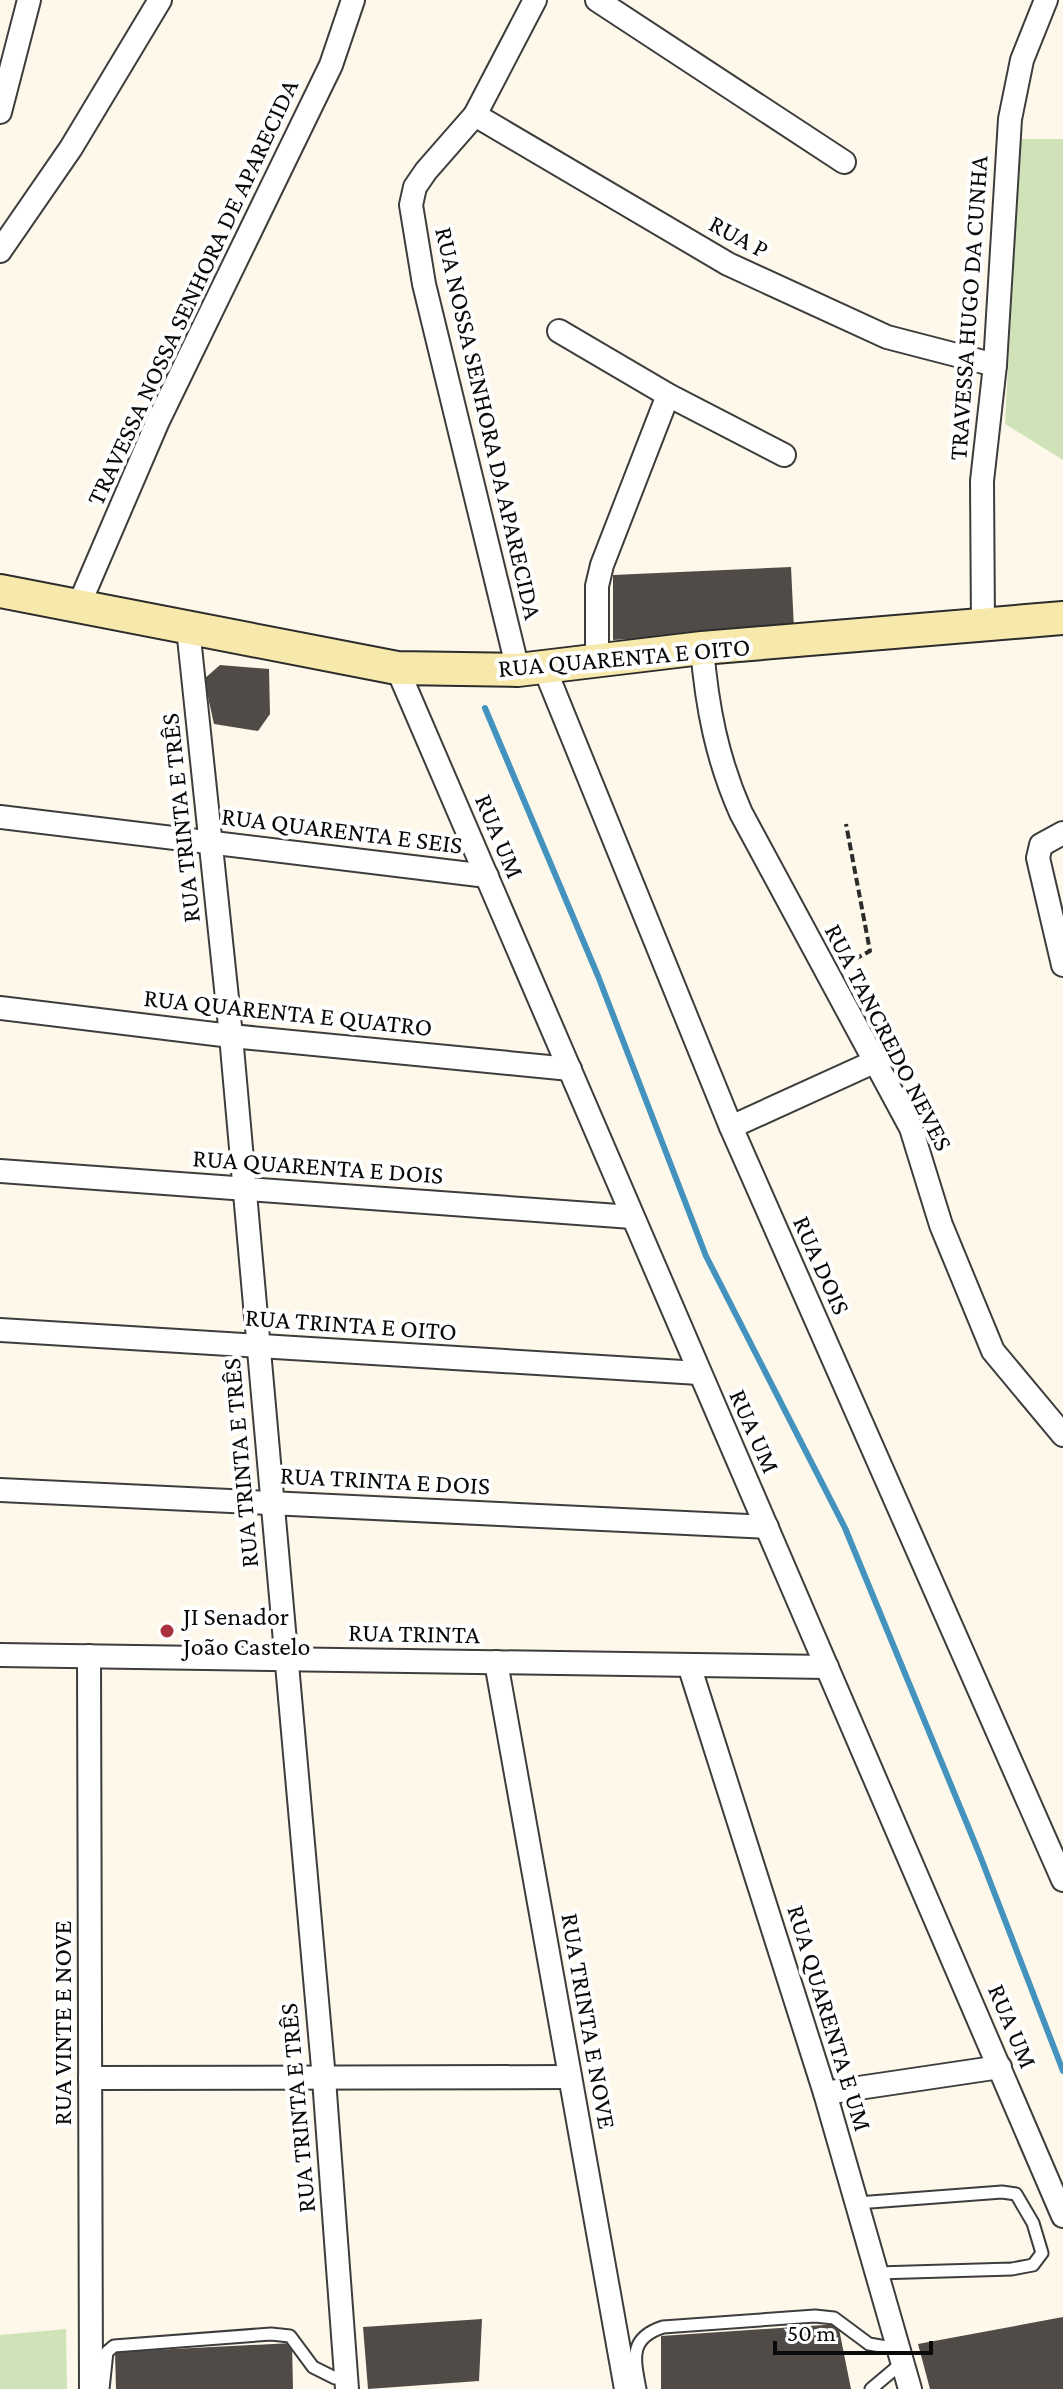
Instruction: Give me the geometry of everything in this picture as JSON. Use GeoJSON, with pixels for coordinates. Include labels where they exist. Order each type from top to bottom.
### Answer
{"type":"FeatureCollection","features":[{"type":"Feature","properties":{"kind":"main road","name":"RUA QUARENTA E OITO"},"geometry":{"type":"LineString","coordinates":[[0,591],[397,668],[531,669],[702,648],[1063,618]]}},
{"type":"Feature","properties":{"kind":"street"},"geometry":{"type":"LineString","coordinates":[[0,112],[29,0]]}},
{"type":"Feature","properties":{"kind":"street"},"geometry":{"type":"LineString","coordinates":[[0,251],[71,148],[160,0]]}},
{"type":"Feature","properties":{"kind":"street","name":"TRAVESSA NOSSA SENHORA DE APARECIDA"},"geometry":{"type":"LineString","coordinates":[[78,607],[158,421],[331,65],[353,0]]}},
{"type":"Feature","properties":{"kind":"street","name":"RUA NOSSA SENHORA DA APARECIDA"},"geometry":{"type":"LineString","coordinates":[[531,669],[424,284],[412,220],[415,187],[475,115],[535,0]]}},
{"type":"Feature","properties":{"kind":"street"},"geometry":{"type":"LineString","coordinates":[[597,0],[844,162]]}},
{"type":"Feature","properties":{"kind":"street","name":"TRAVESSA HUGO DA CUNHA"},"geometry":{"type":"LineString","coordinates":[[983,626],[982,481],[995,365],[1010,119],[1022,60],[1046,0]]}},
{"type":"Feature","properties":{"kind":"street","name":"RUA P"},"geometry":{"type":"LineString","coordinates":[[475,115],[742,271],[887,337],[995,365]]}},
{"type":"Feature","properties":{"kind":"street"},"geometry":{"type":"LineString","coordinates":[[559,331],[668,395],[784,455]]}},
{"type":"Feature","properties":{"kind":"street"},"geometry":{"type":"LineString","coordinates":[[597,660],[597,595],[602,565],[668,395]]}},
{"type":"Feature","properties":{"kind":"street","name":"RUA TRINTA E TRÊS"},"geometry":{"type":"LineString","coordinates":[[188,628],[231,1036],[324,2079],[346,2384]]}},
{"type":"Feature","properties":{"kind":"street","name":"RUA TANCREDO NEVES"},"geometry":{"type":"LineString","coordinates":[[702,648],[707,706],[721,769],[766,863],[911,1128],[941,1225],[993,1351],[1063,1435]]}},
{"type":"Feature","properties":{"kind":"street","name":"RUA UM"},"geometry":{"type":"LineString","coordinates":[[397,668],[1063,2216]]}},
{"type":"Feature","properties":{"kind":"street","name":"RUA DOIS"},"geometry":{"type":"LineString","coordinates":[[531,669],[1063,1880]]}},
{"type":"Feature","properties":{"kind":"street","name":"RUA QUARENTA E SEIS"},"geometry":{"type":"LineString","coordinates":[[0,817],[487,876]]}},
{"type":"Feature","properties":{"kind":"street"},"geometry":{"type":"LineString","coordinates":[[1063,833],[1041,845],[1038,858],[1063,965]]}},
{"type":"Feature","properties":{"kind":"street","name":"RUA QUARENTA E QUATRO"},"geometry":{"type":"LineString","coordinates":[[0,1008],[231,1036],[570,1069]]}},
{"type":"Feature","properties":{"kind":"street"},"geometry":{"type":"LineString","coordinates":[[731,1127],[876,1061]]}},
{"type":"Feature","properties":{"kind":"street","name":"RUA QUARENTA E DOIS"},"geometry":{"type":"LineString","coordinates":[[0,1171],[632,1217]]}},
{"type":"Feature","properties":{"kind":"street","name":"RUA TRINTA E OITO"},"geometry":{"type":"LineString","coordinates":[[0,1330],[699,1373]]}},
{"type":"Feature","properties":{"kind":"street","name":"RUA TRINTA E DOIS"},"geometry":{"type":"LineString","coordinates":[[0,1490],[767,1527]]}},
{"type":"Feature","properties":{"kind":"street","name":"RUA TRINTA"},"geometry":{"type":"LineString","coordinates":[[0,1655],[827,1667]]}},
{"type":"Feature","properties":{"kind":"street","name":"RUA VINTE E NOVE"},"geometry":{"type":"LineString","coordinates":[[89,1656],[91,2389]]}},
{"type":"Feature","properties":{"kind":"street","name":"RUA TRINTA E NOVE"},"geometry":{"type":"LineString","coordinates":[[496,1662],[626,2389]]}},
{"type":"Feature","properties":{"kind":"street","name":"RUA QUARENTA E UM"},"geometry":{"type":"LineString","coordinates":[[689,1665],[825,2093],[910,2389]]}},
{"type":"Feature","properties":{"kind":"street"},"geometry":{"type":"LineString","coordinates":[[825,2093],[1000,2067]]}},
{"type":"Feature","properties":{"kind":"street"},"geometry":{"type":"LineString","coordinates":[[90,2078],[570,2077]]}},
{"type":"Feature","properties":{"kind":"lane"},"geometry":{"type":"LineString","coordinates":[[857,2203],[1002,2192],[1016,2194],[1033,2223],[1042,2253],[1033,2265],[1012,2269],[877,2273]]}},
{"type":"Feature","properties":{"kind":"lane"},"geometry":{"type":"LineString","coordinates":[[640,2389],[635,2357],[638,2341],[647,2332],[663,2327],[815,2316],[834,2318],[869,2344],[901,2356],[871,2389]]}},
{"type":"Feature","properties":{"kind":"lane"},"geometry":{"type":"LineString","coordinates":[[103,2389],[107,2352],[114,2346],[271,2334],[290,2336],[313,2367],[346,2384]]}},
{"type":"Feature","properties":{"kind":"path"},"geometry":{"type":"LineString","coordinates":[[827,974],[870,951],[846,824]]}},
{"type":"Feature","properties":{"kind":"green space"},"geometry":{"type":"Polygon","coordinates":[[[1020,139],[1063,139],[1063,460],[1005,424],[1020,139]]]}},
{"type":"Feature","properties":{"kind":"green space"},"geometry":{"type":"Polygon","coordinates":[[[66,2329],[67,2389],[0,2389],[0,2335],[66,2329]]]}},
{"type":"Feature","properties":{"kind":"building"},"geometry":{"type":"Polygon","coordinates":[[[791,567],[794,629],[613,640],[613,575],[791,567]]]}},
{"type":"Feature","properties":{"kind":"building"},"geometry":{"type":"Polygon","coordinates":[[[220,665],[269,669],[270,714],[258,731],[214,724],[204,679],[220,665]]]}},
{"type":"Feature","properties":{"kind":"building"},"geometry":{"type":"Polygon","coordinates":[[[1063,2317],[1063,2389],[930,2389],[918,2344],[1063,2317]]]}},
{"type":"Feature","properties":{"kind":"building"},"geometry":{"type":"Polygon","coordinates":[[[482,2319],[479,2381],[368,2389],[363,2327],[482,2319]]]}},
{"type":"Feature","properties":{"kind":"building"},"geometry":{"type":"Polygon","coordinates":[[[838,2324],[851,2389],[661,2389],[661,2336],[838,2324]]]}},
{"type":"Feature","properties":{"kind":"building"},"geometry":{"type":"Polygon","coordinates":[[[292,2343],[293,2389],[116,2389],[115,2352],[292,2343]]]}},
{"type":"Feature","properties":{"kind":"waterway"},"geometry":{"type":"LineString","coordinates":[[485,708],[598,976],[706,1256],[845,1528],[979,1853],[1063,2071]]}},
{"type":"Feature","properties":{"kind":"place","name":"JI Senador João Castelo"},"geometry":{"type":"Point","coordinates":[167,1631]}}]}
